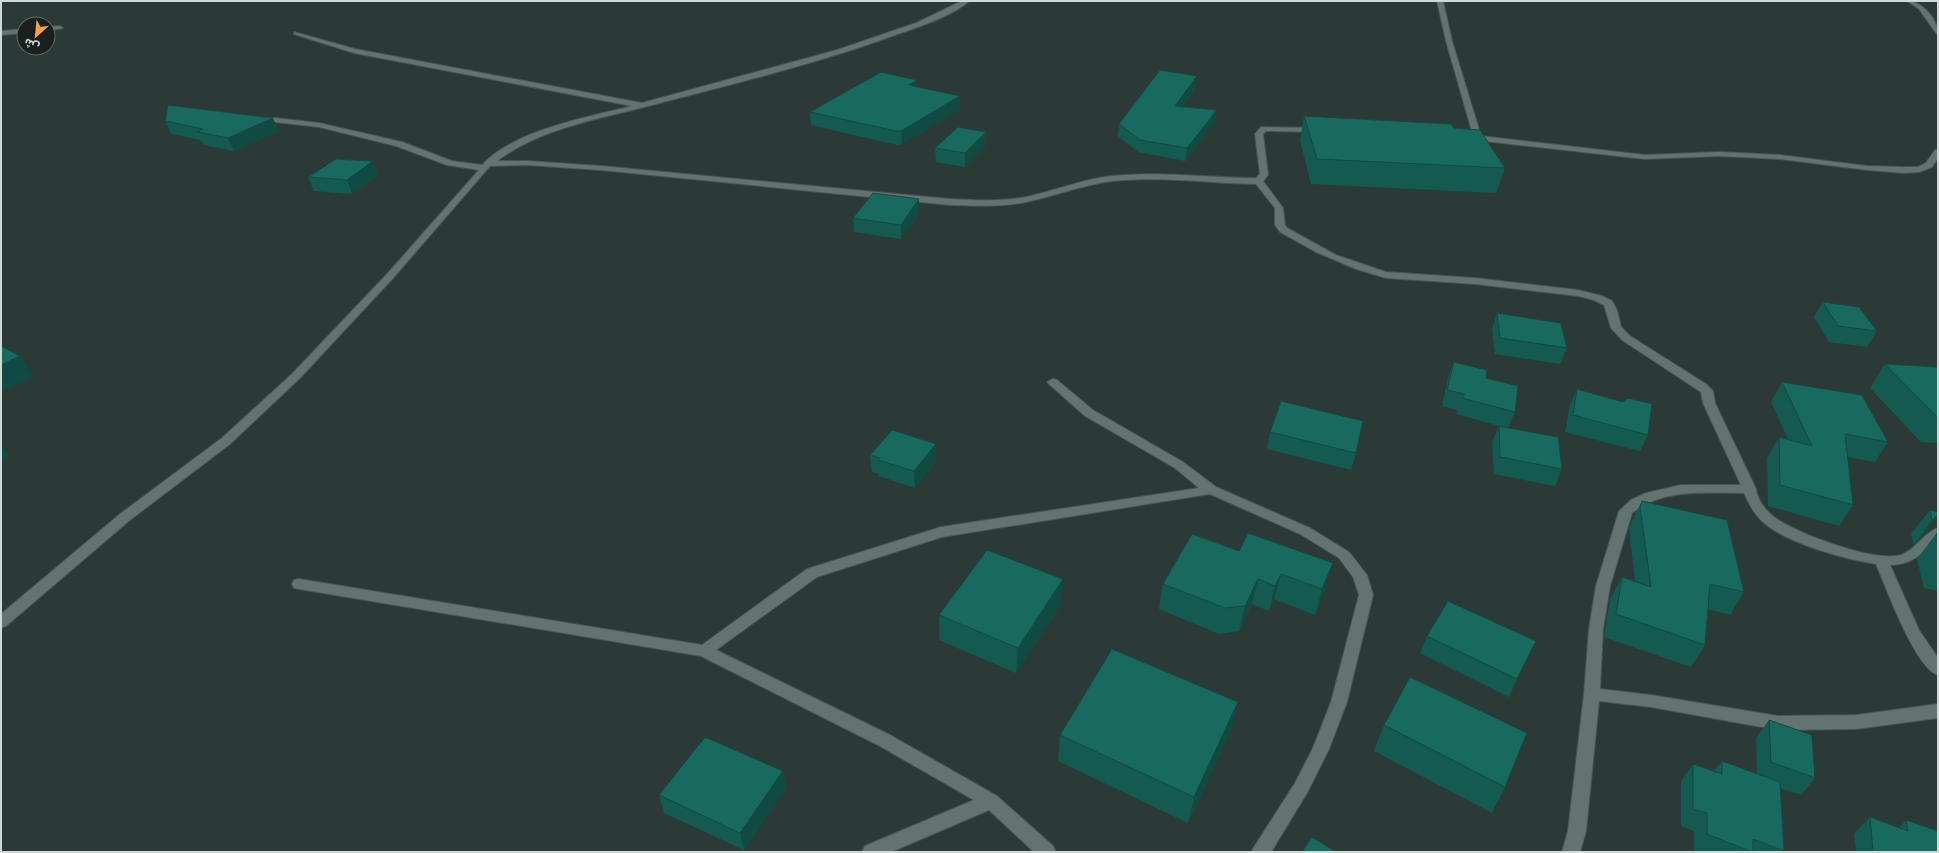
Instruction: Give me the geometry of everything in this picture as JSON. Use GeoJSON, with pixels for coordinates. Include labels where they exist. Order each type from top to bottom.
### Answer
{"type":"FeatureCollection","features":[{"type":"Feature","properties":{"kind":"street"},"geometry":{"type":"LineString","coordinates":[[1,622],[125,517],[226,441],[296,376],[391,275],[486,166],[517,143],[539,134],[750,78],[859,45],[934,18],[953,10],[966,1]]}},
{"type":"Feature","properties":{"kind":"street"},"geometry":{"type":"LineString","coordinates":[[1440,1],[1449,41],[1478,138]]}},
{"type":"Feature","properties":{"kind":"street"},"geometry":{"type":"LineString","coordinates":[[1910,1],[1921,8],[1938,32]]}},
{"type":"Feature","properties":{"kind":"street"},"geometry":{"type":"LineString","coordinates":[[56,28],[60,28]]}},
{"type":"Feature","properties":{"kind":"street"},"geometry":{"type":"LineString","coordinates":[[1,33],[16,32]]}},
{"type":"Feature","properties":{"kind":"street"},"geometry":{"type":"LineString","coordinates":[[296,33],[354,51],[642,106]]}},
{"type":"Feature","properties":{"kind":"street"},"geometry":{"type":"LineString","coordinates":[[247,123],[275,120],[319,125],[399,144],[450,162],[486,166],[527,163],[601,168],[950,202],[992,204],[1018,201],[1094,181],[1117,179],[1146,178],[1223,182],[1258,181],[1264,175],[1259,134],[1264,129],[1322,130]]}},
{"type":"Feature","properties":{"kind":"street"},"geometry":{"type":"LineString","coordinates":[[1463,137],[1522,142],[1610,154],[1645,157],[1720,154],[1780,158],[1867,168],[1919,169],[1929,165],[1938,152]]}},
{"type":"Feature","properties":{"kind":"street"},"geometry":{"type":"LineString","coordinates":[[1929,165],[1938,171]]}},
{"type":"Feature","properties":{"kind":"street"},"geometry":{"type":"LineString","coordinates":[[1258,181],[1279,208],[1280,225],[1283,230],[1320,250],[1372,272],[1386,276],[1475,281],[1578,293],[1598,298],[1608,303],[1612,310],[1616,328],[1626,338],[1702,386],[1707,391],[1709,403],[1759,511],[1778,527],[1793,534],[1844,551],[1881,560],[1900,560],[1918,553],[1927,540],[1938,533]]}},
{"type":"Feature","properties":{"kind":"street"},"geometry":{"type":"LineString","coordinates":[[1053,382],[1089,413],[1179,465],[1211,490],[1305,530],[1344,555],[1360,575],[1366,595],[1361,620],[1339,702],[1320,748],[1301,788],[1270,839],[1260,852]]}},
{"type":"Feature","properties":{"kind":"street"},"geometry":{"type":"LineString","coordinates":[[1571,852],[1577,831],[1592,694],[1596,629],[1603,586],[1626,511],[1636,503],[1651,496],[1681,490],[1750,489]]}},
{"type":"Feature","properties":{"kind":"street"},"geometry":{"type":"LineString","coordinates":[[704,651],[812,573],[941,532],[1211,490]]}},
{"type":"Feature","properties":{"kind":"street"},"geometry":{"type":"LineString","coordinates":[[1881,560],[1913,632],[1926,656],[1938,669]]}},
{"type":"Feature","properties":{"kind":"street"},"geometry":{"type":"LineString","coordinates":[[299,584],[704,651],[884,740],[991,801],[1047,852]]}},
{"type":"Feature","properties":{"kind":"street"},"geometry":{"type":"LineString","coordinates":[[1592,694],[1658,702],[1778,723],[1856,722],[1938,711]]}},
{"type":"Feature","properties":{"kind":"street"},"geometry":{"type":"LineString","coordinates":[[870,852],[991,801]]}},
{"type":"Feature","properties":{"kind":"building"},"geometry":{"type":"Polygon","coordinates":[[[1160,70],[1197,76],[1175,106],[1217,110],[1187,148],[1140,140],[1119,124],[1160,70]]]}},
{"type":"Feature","properties":{"kind":"building"},"geometry":{"type":"Polygon","coordinates":[[[881,72],[917,80],[909,85],[960,96],[901,131],[810,112],[881,72]]]}},
{"type":"Feature","properties":{"kind":"building"},"geometry":{"type":"Polygon","coordinates":[[[168,105],[273,118],[228,138],[197,132],[203,129],[165,121],[168,105]]]}},
{"type":"Feature","properties":{"kind":"building"},"geometry":{"type":"Polygon","coordinates":[[[1304,116],[1451,124],[1454,128],[1480,130],[1505,168],[1317,159],[1304,116]]]}},
{"type":"Feature","properties":{"kind":"building"},"geometry":{"type":"Polygon","coordinates":[[[958,127],[986,132],[965,153],[935,148],[958,127]]]}},
{"type":"Feature","properties":{"kind":"building"},"geometry":{"type":"Polygon","coordinates":[[[336,159],[373,161],[347,180],[308,177],[336,159]]]}},
{"type":"Feature","properties":{"kind":"building"},"geometry":{"type":"Polygon","coordinates":[[[873,193],[919,199],[901,225],[853,218],[873,193]]]}},
{"type":"Feature","properties":{"kind":"building"},"geometry":{"type":"Polygon","coordinates":[[[1823,302],[1859,307],[1877,331],[1838,326],[1823,302]]]}},
{"type":"Feature","properties":{"kind":"building"},"geometry":{"type":"Polygon","coordinates":[[[1497,313],[1561,323],[1567,348],[1500,338],[1497,313]]]}},
{"type":"Feature","properties":{"kind":"building"},"geometry":{"type":"Polygon","coordinates":[[[1,346],[20,356],[1,365],[1,346]]]}},
{"type":"Feature","properties":{"kind":"building"},"geometry":{"type":"Polygon","coordinates":[[[1454,362],[1487,370],[1486,378],[1518,386],[1515,412],[1462,398],[1465,394],[1447,390],[1454,362]]]}},
{"type":"Feature","properties":{"kind":"building"},"geometry":{"type":"Polygon","coordinates":[[[1885,364],[1938,367],[1938,418],[1885,364]]]}},
{"type":"Feature","properties":{"kind":"building"},"geometry":{"type":"Polygon","coordinates":[[[1782,382],[1862,395],[1888,442],[1845,434],[1853,505],[1780,485],[1779,437],[1812,446],[1782,382]]]}},
{"type":"Feature","properties":{"kind":"building"},"geometry":{"type":"Polygon","coordinates":[[[1577,389],[1623,402],[1628,398],[1652,404],[1648,435],[1573,415],[1577,389]]]}},
{"type":"Feature","properties":{"kind":"building"},"geometry":{"type":"Polygon","coordinates":[[[1281,401],[1363,421],[1356,453],[1270,432],[1281,401]]]}},
{"type":"Feature","properties":{"kind":"building"},"geometry":{"type":"Polygon","coordinates":[[[1499,426],[1558,437],[1562,469],[1500,457],[1499,426]]]}},
{"type":"Feature","properties":{"kind":"building"},"geometry":{"type":"Polygon","coordinates":[[[892,430],[936,444],[914,471],[878,460],[880,458],[870,455],[892,430]]]}},
{"type":"Feature","properties":{"kind":"building"},"geometry":{"type":"Polygon","coordinates":[[[1642,501],[1727,520],[1744,592],[1710,584],[1705,645],[1616,614],[1622,577],[1651,587],[1640,507],[1642,501]]]}},
{"type":"Feature","properties":{"kind":"building"},"geometry":{"type":"Polygon","coordinates":[[[1930,510],[1938,512],[1938,515],[1932,520],[1930,510]]]}},
{"type":"Feature","properties":{"kind":"building"},"geometry":{"type":"Polygon","coordinates":[[[1248,533],[1333,563],[1322,589],[1281,574],[1275,586],[1258,579],[1245,606],[1225,608],[1163,584],[1192,534],[1239,551],[1248,533]]]}},
{"type":"Feature","properties":{"kind":"building"},"geometry":{"type":"Polygon","coordinates":[[[987,550],[1063,579],[1018,648],[939,615],[987,550]]]}},
{"type":"Feature","properties":{"kind":"building"},"geometry":{"type":"Polygon","coordinates":[[[1448,601],[1536,641],[1517,679],[1427,636],[1448,601]]]}},
{"type":"Feature","properties":{"kind":"building"},"geometry":{"type":"Polygon","coordinates":[[[1112,649],[1238,702],[1194,797],[1060,735],[1112,649]]]}},
{"type":"Feature","properties":{"kind":"building"},"geometry":{"type":"Polygon","coordinates":[[[1410,677],[1527,733],[1505,787],[1384,725],[1410,677]]]}},
{"type":"Feature","properties":{"kind":"building"},"geometry":{"type":"Polygon","coordinates":[[[1769,720],[1812,735],[1815,778],[1771,762],[1769,720]]]}},
{"type":"Feature","properties":{"kind":"building"},"geometry":{"type":"Polygon","coordinates":[[[705,737],[783,771],[740,833],[659,795],[705,737]]]}},
{"type":"Feature","properties":{"kind":"building"},"geometry":{"type":"Polygon","coordinates":[[[1722,761],[1780,782],[1784,851],[1753,839],[1752,852],[1707,834],[1707,813],[1693,809],[1693,764],[1722,774],[1722,761]]]}},
{"type":"Feature","properties":{"kind":"building"},"geometry":{"type":"Polygon","coordinates":[[[1870,817],[1908,831],[1906,820],[1938,831],[1938,852],[1873,852],[1870,817]]]}},
{"type":"Feature","properties":{"kind":"building"},"geometry":{"type":"Polygon","coordinates":[[[1312,837],[1336,852],[1302,852],[1312,837]]]}}]}
